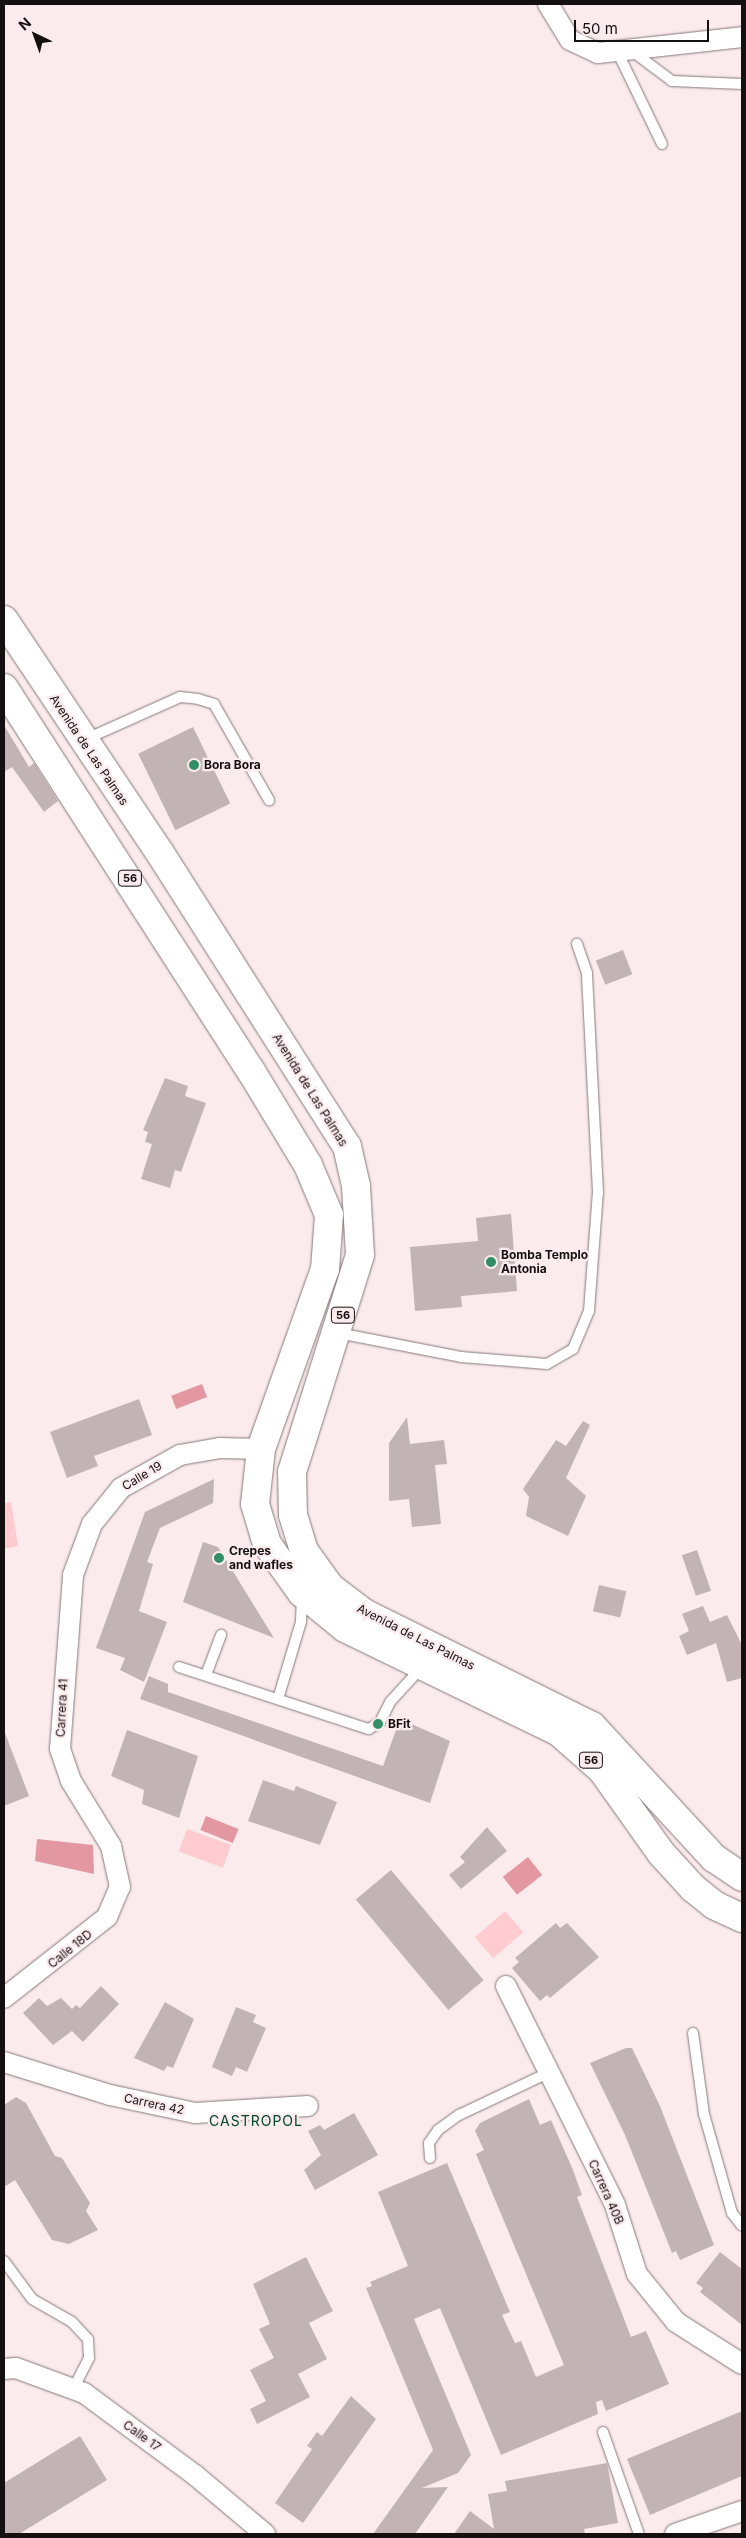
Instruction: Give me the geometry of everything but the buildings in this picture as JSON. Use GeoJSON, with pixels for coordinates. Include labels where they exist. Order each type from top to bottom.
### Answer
{"type":"FeatureCollection","features":[{"type":"Feature","properties":{"kind":"main road","name":"Avenida de Las Palmas"},"geometry":{"type":"LineString","coordinates":[[4,620],[81,741],[160,853],[347,1146],[356,1186],[360,1255],[338,1333],[292,1472],[293,1515],[304,1550],[330,1587],[364,1613],[592,1726],[714,1858],[742,1877]]}},
{"type":"Feature","properties":{"kind":"main road","name":"Avenida de Las Palmas"},"geometry":{"type":"LineString","coordinates":[[4,688],[158,922],[322,1191],[331,1235],[325,1269],[261,1449],[255,1504],[267,1544],[302,1593],[345,1628],[420,1668],[559,1732],[602,1770],[661,1853],[693,1888],[714,1905],[742,1918]]}},
{"type":"Feature","properties":{"kind":"street"},"geometry":{"type":"LineString","coordinates":[[548,4],[570,40],[598,53],[625,52],[742,37]]}},
{"type":"Feature","properties":{"kind":"street","name":"Calle 19"},"geometry":{"type":"LineString","coordinates":[[73,1575],[92,1524],[121,1488],[180,1455],[220,1448],[261,1449]]}},
{"type":"Feature","properties":{"kind":"street","name":"Carrera 41"},"geometry":{"type":"LineString","coordinates":[[73,1575],[60,1749],[71,1781],[111,1846],[120,1887]]}},
{"type":"Feature","properties":{"kind":"street","name":"Calle 18D"},"geometry":{"type":"LineString","coordinates":[[4,1998],[107,1917],[120,1887]]}},
{"type":"Feature","properties":{"kind":"street","name":"Carrera 40B"},"geometry":{"type":"LineString","coordinates":[[506,1986],[615,2206],[637,2274],[676,2322],[742,2364]]}},
{"type":"Feature","properties":{"kind":"street","name":"Carrera 42"},"geometry":{"type":"LineString","coordinates":[[4,2062],[110,2095],[195,2113],[308,2106]]}},
{"type":"Feature","properties":{"kind":"street","name":"Calle 17"},"geometry":{"type":"LineString","coordinates":[[4,2369],[16,2368],[72,2392],[84,2393],[195,2475],[258,2533]]}},
{"type":"Feature","properties":{"kind":"street"},"geometry":{"type":"LineString","coordinates":[[675,2534],[742,2511]]}},
{"type":"Feature","properties":{"kind":"lane"},"geometry":{"type":"LineString","coordinates":[[625,52],[672,81],[742,84]]}},
{"type":"Feature","properties":{"kind":"lane"},"geometry":{"type":"LineString","coordinates":[[625,52],[662,144]]}},
{"type":"Feature","properties":{"kind":"lane"},"geometry":{"type":"LineString","coordinates":[[81,741],[180,697],[198,699],[214,704],[270,800]]}},
{"type":"Feature","properties":{"kind":"lane"},"geometry":{"type":"LineString","coordinates":[[338,1333],[461,1356],[546,1364],[573,1349],[589,1311],[598,1192],[587,973],[577,944]]}},
{"type":"Feature","properties":{"kind":"lane"},"geometry":{"type":"LineString","coordinates":[[278,1699],[301,1622],[302,1593]]}},
{"type":"Feature","properties":{"kind":"lane"},"geometry":{"type":"LineString","coordinates":[[206,1675],[221,1635]]}},
{"type":"Feature","properties":{"kind":"lane"},"geometry":{"type":"LineString","coordinates":[[179,1667],[374,1728],[420,1668]]}},
{"type":"Feature","properties":{"kind":"lane"},"geometry":{"type":"LineString","coordinates":[[693,2033],[704,2114],[732,2213],[742,2226]]}},
{"type":"Feature","properties":{"kind":"lane"},"geometry":{"type":"LineString","coordinates":[[430,2158],[429,2143],[438,2130],[459,2115],[548,2074]]}},
{"type":"Feature","properties":{"kind":"lane"},"geometry":{"type":"LineString","coordinates":[[4,2261],[32,2299],[72,2322],[88,2339],[89,2358],[72,2392]]}},
{"type":"Feature","properties":{"kind":"lane"},"geometry":{"type":"LineString","coordinates":[[603,2432],[639,2534]]}},
{"type":"Feature","properties":{"kind":"shaded area"},"geometry":{"type":"Polygon","coordinates":[[[202,1384],[207,1397],[176,1409],[171,1396],[202,1384]]]}},
{"type":"Feature","properties":{"kind":"shaded area"},"geometry":{"type":"Polygon","coordinates":[[[11,1502],[18,1546],[4,1549],[4,1503],[11,1502]]]}},
{"type":"Feature","properties":{"kind":"shaded area"},"geometry":{"type":"Polygon","coordinates":[[[206,1816],[238,1829],[233,1843],[200,1830],[206,1816]]]}},
{"type":"Feature","properties":{"kind":"shaded area"},"geometry":{"type":"Polygon","coordinates":[[[187,1829],[231,1845],[223,1868],[179,1852],[187,1829]]]}},
{"type":"Feature","properties":{"kind":"shaded area"},"geometry":{"type":"Polygon","coordinates":[[[37,1839],[93,1845],[94,1874],[35,1861],[37,1839]]]}},
{"type":"Feature","properties":{"kind":"shaded area"},"geometry":{"type":"Polygon","coordinates":[[[528,1857],[542,1875],[517,1895],[503,1877],[528,1857]]]}},
{"type":"Feature","properties":{"kind":"shaded area"},"geometry":{"type":"Polygon","coordinates":[[[505,1911],[523,1932],[493,1958],[475,1937],[505,1911]]]}},
{"type":"Feature","properties":{"kind":"place","name":"Bora Bora"},"geometry":{"type":"Point","coordinates":[194,765]}},
{"type":"Feature","properties":{"kind":"place","name":"Bomba Templo Antonia"},"geometry":{"type":"Point","coordinates":[491,1262]}},
{"type":"Feature","properties":{"kind":"place","name":"Crepes and wafles"},"geometry":{"type":"Point","coordinates":[219,1558]}},
{"type":"Feature","properties":{"kind":"place","name":"BFit"},"geometry":{"type":"Point","coordinates":[378,1724]}},
{"type":"Feature","properties":{"kind":"district","name":"CASTROPOL"},"geometry":{"type":"Point","coordinates":[256,2121]}}]}
